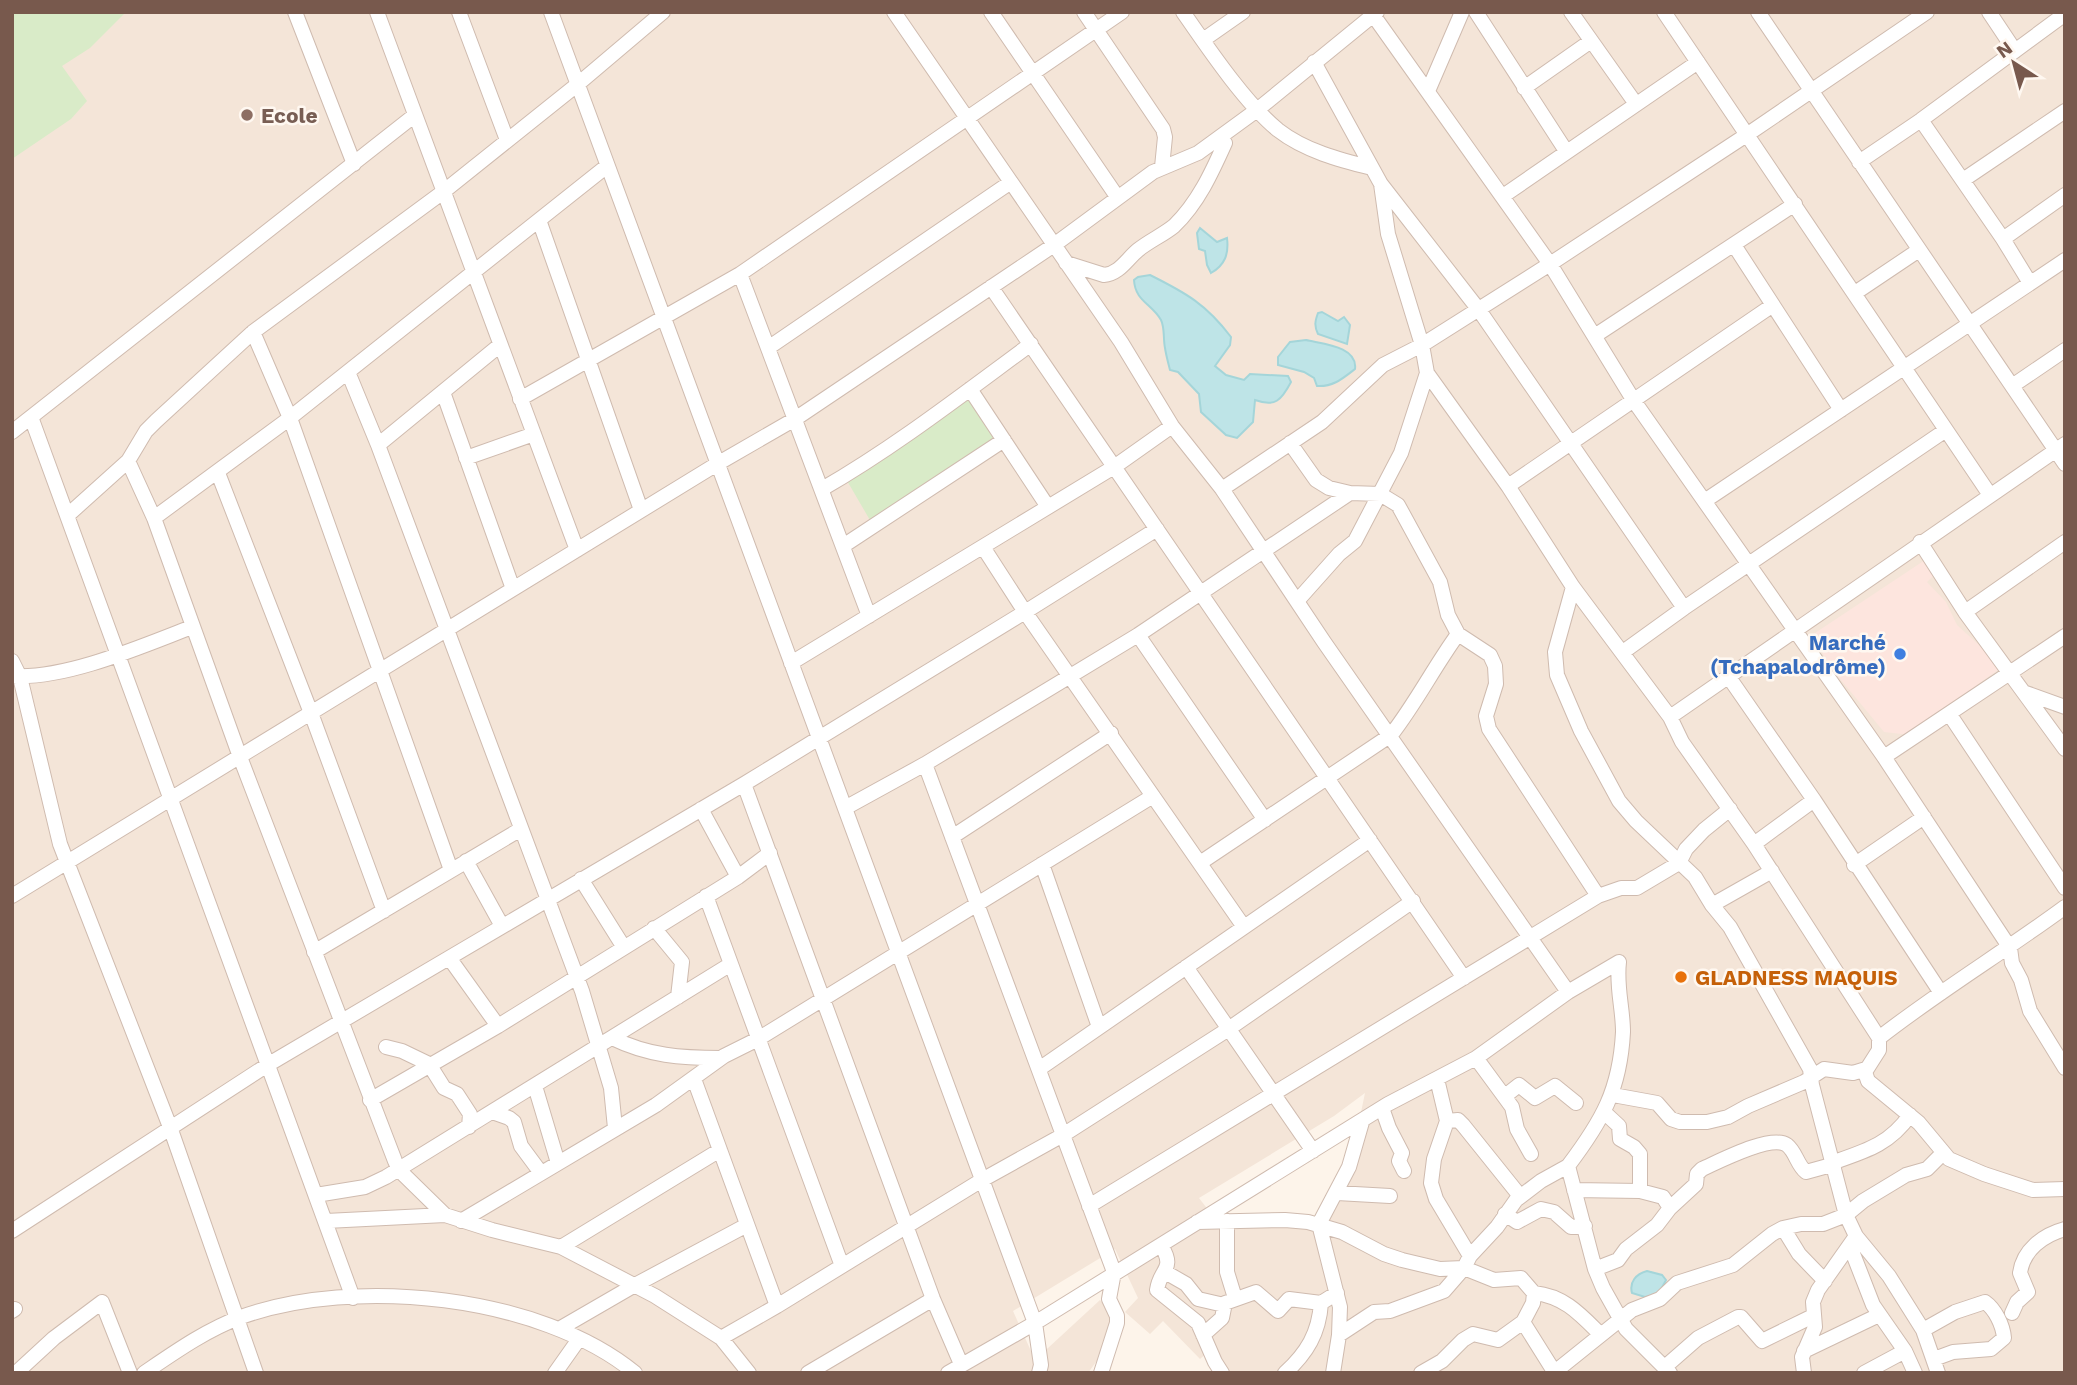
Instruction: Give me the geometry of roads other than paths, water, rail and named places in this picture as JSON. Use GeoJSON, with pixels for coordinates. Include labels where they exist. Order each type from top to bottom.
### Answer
{"type":"FeatureCollection","features":[{"type":"Feature","properties":{"kind":"street"},"geometry":{"type":"LineString","coordinates":[[295,12],[354,164]]}},
{"type":"Feature","properties":{"kind":"street"},"geometry":{"type":"LineString","coordinates":[[377,12],[577,550]]}},
{"type":"Feature","properties":{"kind":"street"},"geometry":{"type":"LineString","coordinates":[[459,12],[508,140]]}},
{"type":"Feature","properties":{"kind":"street"},"geometry":{"type":"LineString","coordinates":[[551,12],[1035,1323],[1041,1364],[1039,1373]]}},
{"type":"Feature","properties":{"kind":"street"},"geometry":{"type":"LineString","coordinates":[[68,515],[128,461],[146,431],[253,332],[443,192],[578,84],[647,18],[663,12]]}},
{"type":"Feature","properties":{"kind":"street"},"geometry":{"type":"LineString","coordinates":[[894,12],[1121,342],[1172,426],[1222,489],[1324,642],[1568,992]]}},
{"type":"Feature","properties":{"kind":"street"},"geometry":{"type":"LineString","coordinates":[[991,12],[1118,198]]}},
{"type":"Feature","properties":{"kind":"street"},"geometry":{"type":"LineString","coordinates":[[1084,12],[1164,129],[1166,137],[1162,167]]}},
{"type":"Feature","properties":{"kind":"street"},"geometry":{"type":"LineString","coordinates":[[520,399],[740,274],[1122,12]]}},
{"type":"Feature","properties":{"kind":"street"},"geometry":{"type":"LineString","coordinates":[[1183,12],[1257,110],[1279,131],[1323,154],[1372,168]]}},
{"type":"Feature","properties":{"kind":"street"},"geometry":{"type":"LineString","coordinates":[[1203,40],[1243,12]]}},
{"type":"Feature","properties":{"kind":"street"},"geometry":{"type":"LineString","coordinates":[[1428,92],[1462,12]]}},
{"type":"Feature","properties":{"kind":"street"},"geometry":{"type":"LineString","coordinates":[[1476,12],[1566,151]]}},
{"type":"Feature","properties":{"kind":"street"},"geometry":{"type":"LineString","coordinates":[[1571,12],[1636,104]]}},
{"type":"Feature","properties":{"kind":"street"},"geometry":{"type":"LineString","coordinates":[[1664,12],[1990,495]]}},
{"type":"Feature","properties":{"kind":"street"},"geometry":{"type":"LineString","coordinates":[[1758,12],[2012,386],[2060,447],[2065,464]]}},
{"type":"Feature","properties":{"kind":"street"},"geometry":{"type":"LineString","coordinates":[[1222,489],[1342,405],[1383,365],[1422,345],[1550,264],[1927,12]]}},
{"type":"Feature","properties":{"kind":"street"},"geometry":{"type":"LineString","coordinates":[[1989,12],[2015,51]]}},
{"type":"Feature","properties":{"kind":"street"},"geometry":{"type":"LineString","coordinates":[[12,896],[641,510],[795,419],[1054,244],[1162,167],[1198,153],[1257,110],[1374,13],[1550,264],[1596,335],[1634,401],[1884,757],[2010,948],[2012,963],[2021,979],[2030,1011],[2065,1068]]}},
{"type":"Feature","properties":{"kind":"street"},"geometry":{"type":"LineString","coordinates":[[1859,162],[2065,14]]}},
{"type":"Feature","properties":{"kind":"street"},"geometry":{"type":"LineString","coordinates":[[1524,88],[1591,41]]}},
{"type":"Feature","properties":{"kind":"street"},"geometry":{"type":"LineString","coordinates":[[1314,62],[1381,184],[1479,310],[1684,608]]}},
{"type":"Feature","properties":{"kind":"street"},"geometry":{"type":"LineString","coordinates":[[1503,196],[1698,62]]}},
{"type":"Feature","properties":{"kind":"street"},"geometry":{"type":"LineString","coordinates":[[1963,180],[2065,111]]}},
{"type":"Feature","properties":{"kind":"street"},"geometry":{"type":"LineString","coordinates":[[12,432],[415,116]]}},
{"type":"Feature","properties":{"kind":"street"},"geometry":{"type":"LineString","coordinates":[[1921,120],[2003,239],[2029,283]]}},
{"type":"Feature","properties":{"kind":"street"},"geometry":{"type":"LineString","coordinates":[[1066,263],[1104,275],[1121,267],[1138,250],[1174,226],[1209,180],[1225,143]]}},
{"type":"Feature","properties":{"kind":"street"},"geometry":{"type":"LineString","coordinates":[[154,518],[290,418],[607,166]]}},
{"type":"Feature","properties":{"kind":"street"},"geometry":{"type":"LineString","coordinates":[[768,348],[1011,182]]}},
{"type":"Feature","properties":{"kind":"street"},"geometry":{"type":"LineString","coordinates":[[1381,184],[1388,234],[1422,345],[1427,373],[1508,486],[1573,587],[1670,717],[1682,742],[1772,871],[1879,1038],[1879,1050],[1866,1069],[1865,1077],[1875,1089],[1910,1115],[1942,1154],[1956,1163],[2032,1190],[2065,1189]]}},
{"type":"Feature","properties":{"kind":"street"},"geometry":{"type":"LineString","coordinates":[[2003,239],[2065,195]]}},
{"type":"Feature","properties":{"kind":"street"},"geometry":{"type":"LineString","coordinates":[[1596,335],[1795,204]]}},
{"type":"Feature","properties":{"kind":"street"},"geometry":{"type":"LineString","coordinates":[[540,220],[641,510]]}},
{"type":"Feature","properties":{"kind":"street"},"geometry":{"type":"LineString","coordinates":[[1734,245],[1841,410]]}},
{"type":"Feature","properties":{"kind":"street"},"geometry":{"type":"LineString","coordinates":[[1855,293],[1919,250]]}},
{"type":"Feature","properties":{"kind":"street"},"geometry":{"type":"LineString","coordinates":[[1706,500],[2065,260]]}},
{"type":"Feature","properties":{"kind":"street"},"geometry":{"type":"LineString","coordinates":[[740,274],[869,616]]}},
{"type":"Feature","properties":{"kind":"street"},"geometry":{"type":"LineString","coordinates":[[991,287],[1464,978]]}},
{"type":"Feature","properties":{"kind":"street"},"geometry":{"type":"LineString","coordinates":[[1508,486],[1773,305]]}},
{"type":"Feature","properties":{"kind":"street"},"geometry":{"type":"LineString","coordinates":[[253,332],[290,418],[451,870]]}},
{"type":"Feature","properties":{"kind":"street"},"geometry":{"type":"LineString","coordinates":[[822,489],[970,390],[1031,344]]}},
{"type":"Feature","properties":{"kind":"street"},"geometry":{"type":"LineString","coordinates":[[378,444],[500,345]]}},
{"type":"Feature","properties":{"kind":"street"},"geometry":{"type":"LineString","coordinates":[[2012,386],[2065,350]]}},
{"type":"Feature","properties":{"kind":"street"},"geometry":{"type":"LineString","coordinates":[[348,372],[378,444],[546,900],[605,1042],[615,1128]]}},
{"type":"Feature","properties":{"kind":"street"},"geometry":{"type":"LineString","coordinates":[[1298,600],[1354,541],[1401,453],[1427,373]]}},
{"type":"Feature","properties":{"kind":"street"},"geometry":{"type":"LineString","coordinates":[[970,390],[1048,507]]}},
{"type":"Feature","properties":{"kind":"street"},"geometry":{"type":"LineString","coordinates":[[443,392],[513,589]]}},
{"type":"Feature","properties":{"kind":"street"},"geometry":{"type":"LineString","coordinates":[[31,417],[353,1298]]}},
{"type":"Feature","properties":{"kind":"street"},"geometry":{"type":"LineString","coordinates":[[791,663],[1114,467],[1172,426]]}},
{"type":"Feature","properties":{"kind":"street"},"geometry":{"type":"LineString","coordinates":[[1623,652],[1946,430]]}},
{"type":"Feature","properties":{"kind":"street"},"geometry":{"type":"LineString","coordinates":[[466,458],[534,434]]}},
{"type":"Feature","properties":{"kind":"street"},"geometry":{"type":"LineString","coordinates":[[843,546],[1004,440]]}},
{"type":"Feature","properties":{"kind":"street"},"geometry":{"type":"LineString","coordinates":[[1290,443],[1315,480],[1329,488],[1350,493],[1380,494],[1398,505],[1440,582],[1448,615],[1458,634],[1490,655],[1495,666],[1496,684],[1486,716],[1489,729],[1598,896]]}},
{"type":"Feature","properties":{"kind":"street"},"geometry":{"type":"LineString","coordinates":[[1670,717],[2060,447]]}},
{"type":"Feature","properties":{"kind":"street"},"geometry":{"type":"LineString","coordinates":[[128,461],[154,518],[240,757],[399,1170],[445,1215]]}},
{"type":"Feature","properties":{"kind":"street"},"geometry":{"type":"LineString","coordinates":[[218,473],[384,911]]}},
{"type":"Feature","properties":{"kind":"street"},"geometry":{"type":"LineString","coordinates":[[845,808],[925,764],[1138,635],[1350,493]]}},
{"type":"Feature","properties":{"kind":"street"},"geometry":{"type":"LineString","coordinates":[[12,1231],[269,1064],[819,739],[1157,529]]}},
{"type":"Feature","properties":{"kind":"street"},"geometry":{"type":"LineString","coordinates":[[1920,542],[1965,612],[2065,749]]}},
{"type":"Feature","properties":{"kind":"street"},"geometry":{"type":"LineString","coordinates":[[1965,612],[2065,542]]}},
{"type":"Feature","properties":{"kind":"street"},"geometry":{"type":"LineString","coordinates":[[983,547],[1244,927]]}},
{"type":"Feature","properties":{"kind":"street"},"geometry":{"type":"LineString","coordinates":[[1573,587],[1555,652],[1557,675],[1581,731],[1619,801],[1636,821],[1695,877],[1730,926],[1810,1069],[1865,1290],[1905,1351],[1914,1373]]}},
{"type":"Feature","properties":{"kind":"street"},"geometry":{"type":"LineString","coordinates":[[16,676],[50,674],[120,655],[192,627]]}},
{"type":"Feature","properties":{"kind":"street"},"geometry":{"type":"LineString","coordinates":[[1200,863],[1391,735],[1412,708],[1458,634]]}},
{"type":"Feature","properties":{"kind":"street"},"geometry":{"type":"LineString","coordinates":[[1138,635],[1265,820]]}},
{"type":"Feature","properties":{"kind":"street"},"geometry":{"type":"LineString","coordinates":[[1884,757],[2065,636]]}},
{"type":"Feature","properties":{"kind":"street"},"geometry":{"type":"LineString","coordinates":[[12,661],[66,863],[170,1127],[239,1318],[256,1373]]}},
{"type":"Feature","properties":{"kind":"street"},"geometry":{"type":"LineString","coordinates":[[1728,676],[1814,800],[1854,865],[1941,993]]}},
{"type":"Feature","properties":{"kind":"street"},"geometry":{"type":"LineString","coordinates":[[2025,692],[2065,707]]}},
{"type":"Feature","properties":{"kind":"street"},"geometry":{"type":"LineString","coordinates":[[1950,715],[2065,888]]}},
{"type":"Feature","properties":{"kind":"street"},"geometry":{"type":"LineString","coordinates":[[952,837],[1111,733]]}},
{"type":"Feature","properties":{"kind":"street"},"geometry":{"type":"LineString","coordinates":[[925,764],[1114,1272],[1110,1299],[1117,1323],[1101,1373]]}},
{"type":"Feature","properties":{"kind":"street"},"geometry":{"type":"LineString","coordinates":[[744,784],[906,1227],[961,1364]]}},
{"type":"Feature","properties":{"kind":"street"},"geometry":{"type":"LineString","coordinates":[[461,1221],[666,1099],[721,1058],[758,1039],[1153,796]]}},
{"type":"Feature","properties":{"kind":"street"},"geometry":{"type":"LineString","coordinates":[[1754,844],[1814,800]]}},
{"type":"Feature","properties":{"kind":"street"},"geometry":{"type":"LineString","coordinates":[[701,809],[737,877]]}},
{"type":"Feature","properties":{"kind":"street"},"geometry":{"type":"LineString","coordinates":[[1089,1206],[1598,896],[1621,888],[1637,888],[1679,863],[1686,849],[1730,809]]}},
{"type":"Feature","properties":{"kind":"street"},"geometry":{"type":"LineString","coordinates":[[1854,865],[1924,817]]}},
{"type":"Feature","properties":{"kind":"street"},"geometry":{"type":"LineString","coordinates":[[314,952],[521,829]]}},
{"type":"Feature","properties":{"kind":"street"},"geometry":{"type":"LineString","coordinates":[[1039,1069],[1370,840]]}},
{"type":"Feature","properties":{"kind":"street"},"geometry":{"type":"LineString","coordinates":[[370,1100],[498,1026],[737,877],[770,853]]}},
{"type":"Feature","properties":{"kind":"street"},"geometry":{"type":"LineString","coordinates":[[466,861],[502,926]]}},
{"type":"Feature","properties":{"kind":"street"},"geometry":{"type":"LineString","coordinates":[[1042,864],[1099,1027]]}},
{"type":"Feature","properties":{"kind":"street"},"geometry":{"type":"LineString","coordinates":[[1713,905],[1772,871]]}},
{"type":"Feature","properties":{"kind":"street"},"geometry":{"type":"LineString","coordinates":[[581,880],[623,946]]}},
{"type":"Feature","properties":{"kind":"street"},"geometry":{"type":"LineString","coordinates":[[706,896],[842,1266]]}},
{"type":"Feature","properties":{"kind":"street"},"geometry":{"type":"LineString","coordinates":[[721,1338],[982,1180],[1063,1135],[1227,1030],[1413,901]]}},
{"type":"Feature","properties":{"kind":"street"},"geometry":{"type":"LineString","coordinates":[[1879,1038],[2065,907]]}},
{"type":"Feature","properties":{"kind":"street"},"geometry":{"type":"LineString","coordinates":[[654,928],[682,962],[678,997]]}},
{"type":"Feature","properties":{"kind":"street"},"geometry":{"type":"LineString","coordinates":[[450,959],[498,1026]]}},
{"type":"Feature","properties":{"kind":"street"},"geometry":{"type":"LineString","coordinates":[[948,1373],[1035,1323],[1382,1108],[1476,1058],[1568,992],[1619,962],[1618,989],[1623,1030],[1613,1095],[1605,1113],[1569,1166],[1520,1196],[1440,1294],[1390,1311],[1374,1312],[1339,1335]]}},
{"type":"Feature","properties":{"kind":"street"},"geometry":{"type":"LineString","coordinates":[[316,1195],[365,1187],[399,1170],[731,964]]}},
{"type":"Feature","properties":{"kind":"street"},"geometry":{"type":"LineString","coordinates":[[1186,967],[1313,1151]]}},
{"type":"Feature","properties":{"kind":"street"},"geometry":{"type":"LineString","coordinates":[[605,1042],[654,1054],[721,1058]]}},
{"type":"Feature","properties":{"kind":"street"},"geometry":{"type":"LineString","coordinates":[[386,1047],[429,1064],[444,1088],[457,1094],[470,1114],[469,1127]]}},
{"type":"Feature","properties":{"kind":"street"},"geometry":{"type":"LineString","coordinates":[[1476,1058],[1512,1107],[1517,1129],[1531,1154]]}},
{"type":"Feature","properties":{"kind":"street"},"geometry":{"type":"LineString","coordinates":[[1613,1095],[1657,1103],[1671,1119],[1680,1122],[1707,1122],[1728,1117],[1824,1069],[1846,1073],[1866,1069]]}},
{"type":"Feature","properties":{"kind":"street"},"geometry":{"type":"LineString","coordinates":[[694,1079],[777,1306]]}},
{"type":"Feature","properties":{"kind":"street"},"geometry":{"type":"LineString","coordinates":[[1437,1079],[1447,1121],[1434,1159],[1432,1183],[1436,1199],[1467,1262],[1494,1280],[1521,1278],[1534,1293],[1559,1298],[1577,1311],[1600,1334]]}},
{"type":"Feature","properties":{"kind":"street"},"geometry":{"type":"LineString","coordinates":[[1505,1096],[1519,1085],[1535,1098],[1555,1086],[1576,1103]]}},
{"type":"Feature","properties":{"kind":"street"},"geometry":{"type":"LineString","coordinates":[[535,1086],[558,1163]]}},
{"type":"Feature","properties":{"kind":"street"},"geometry":{"type":"LineString","coordinates":[[1382,1108],[1402,1153],[1399,1161],[1404,1171]]}},
{"type":"Feature","properties":{"kind":"street"},"geometry":{"type":"LineString","coordinates":[[492,1112],[514,1122],[521,1146],[541,1173]]}},
{"type":"Feature","properties":{"kind":"street"},"geometry":{"type":"LineString","coordinates":[[1605,1113],[1619,1126],[1620,1139],[1640,1154],[1640,1191]]}},
{"type":"Feature","properties":{"kind":"street"},"geometry":{"type":"LineString","coordinates":[[1595,1269],[1618,1260],[1626,1249],[1657,1224],[1696,1184],[1699,1170],[1765,1143],[1777,1141],[1788,1146],[1806,1172],[1884,1141],[1896,1133],[1910,1115]]}},
{"type":"Feature","properties":{"kind":"street"},"geometry":{"type":"LineString","coordinates":[[1447,1121],[1458,1120],[1463,1125],[1520,1196]]}},
{"type":"Feature","properties":{"kind":"street"},"geometry":{"type":"LineString","coordinates":[[1329,1372],[1339,1335],[1340,1307],[1320,1224],[1349,1167],[1362,1122]]}},
{"type":"Feature","properties":{"kind":"street"},"geometry":{"type":"LineString","coordinates":[[561,1247],[720,1150]]}},
{"type":"Feature","properties":{"kind":"street"},"geometry":{"type":"LineString","coordinates":[[1523,1322],[1556,1372],[1619,1319],[1638,1306],[1661,1298],[1677,1283],[1733,1265],[1783,1228],[1801,1224],[1822,1224],[1846,1215],[1863,1201],[1906,1175],[1927,1169],[1942,1154]]}},
{"type":"Feature","properties":{"kind":"street"},"geometry":{"type":"LineString","coordinates":[[1569,1166],[1595,1269],[1619,1319],[1668,1370],[1698,1338],[1738,1317],[1741,1317],[1762,1341],[1813,1316]]}},
{"type":"Feature","properties":{"kind":"street"},"geometry":{"type":"LineString","coordinates":[[1574,1190],[1640,1191],[1663,1197],[1670,1208]]}},
{"type":"Feature","properties":{"kind":"street"},"geometry":{"type":"LineString","coordinates":[[1337,1193],[1390,1196]]}},
{"type":"Feature","properties":{"kind":"street"},"geometry":{"type":"LineString","coordinates":[[1505,1214],[1517,1222],[1538,1210],[1552,1210],[1571,1227],[1585,1226]]}},
{"type":"Feature","properties":{"kind":"street"},"geometry":{"type":"LineString","coordinates":[[326,1221],[445,1215],[561,1247],[635,1285],[721,1338],[749,1373]]}},
{"type":"Feature","properties":{"kind":"street"},"geometry":{"type":"LineString","coordinates":[[1196,1223],[1296,1220],[1320,1224],[1342,1232],[1384,1254],[1402,1260],[1440,1269],[1467,1262]]}},
{"type":"Feature","properties":{"kind":"street"},"geometry":{"type":"LineString","coordinates":[[1203,1335],[1222,1318],[1230,1302],[1227,1221]]}},
{"type":"Feature","properties":{"kind":"street"},"geometry":{"type":"LineString","coordinates":[[559,1329],[747,1225]]}},
{"type":"Feature","properties":{"kind":"street"},"geometry":{"type":"LineString","coordinates":[[1783,1228],[1798,1254],[1825,1281]]}},
{"type":"Feature","properties":{"kind":"street"},"geometry":{"type":"LineString","coordinates":[[2012,1313],[2017,1302],[2028,1292],[2020,1273],[2028,1251],[2049,1236],[2065,1229]]}},
{"type":"Feature","properties":{"kind":"street"},"geometry":{"type":"LineString","coordinates":[[1804,1373],[1804,1351],[1814,1333],[1813,1302],[1853,1241]]}},
{"type":"Feature","properties":{"kind":"street"},"geometry":{"type":"LineString","coordinates":[[1853,1241],[1889,1276],[1923,1330],[1936,1366],[1953,1352],[1991,1349],[2004,1338],[2002,1327],[1985,1302],[1955,1312],[1923,1330]]}},
{"type":"Feature","properties":{"kind":"street"},"geometry":{"type":"LineString","coordinates":[[1161,1245],[1169,1258],[1157,1290],[1198,1323],[1214,1362],[1222,1373]]}},
{"type":"Feature","properties":{"kind":"street"},"geometry":{"type":"LineString","coordinates":[[1165,1272],[1186,1284],[1198,1299],[1230,1302],[1256,1292],[1278,1311],[1289,1299],[1321,1303],[1337,1293]]}},
{"type":"Feature","properties":{"kind":"street"},"geometry":{"type":"LineString","coordinates":[[1421,1373],[1442,1361],[1473,1334],[1498,1340],[1523,1322],[1533,1303],[1534,1293]]}},
{"type":"Feature","properties":{"kind":"street"},"geometry":{"type":"LineString","coordinates":[[144,1373],[203,1334],[239,1318],[316,1300],[378,1296],[446,1299],[493,1309],[559,1329],[635,1373]]}},
{"type":"Feature","properties":{"kind":"street"},"geometry":{"type":"LineString","coordinates":[[808,1373],[933,1299]]}},
{"type":"Feature","properties":{"kind":"street"},"geometry":{"type":"LineString","coordinates":[[16,1373],[54,1338],[102,1302],[130,1373]]}},
{"type":"Feature","properties":{"kind":"street"},"geometry":{"type":"LineString","coordinates":[[1285,1373],[1314,1338],[1320,1321],[1321,1303]]}},
{"type":"Feature","properties":{"kind":"street"},"geometry":{"type":"LineString","coordinates":[[1804,1351],[1879,1314]]}},
{"type":"Feature","properties":{"kind":"street"},"geometry":{"type":"LineString","coordinates":[[555,1373],[579,1339]]}},
{"type":"Feature","properties":{"kind":"street"},"geometry":{"type":"LineString","coordinates":[[1864,1373],[1905,1351]]}},
{"type":"Feature","properties":{"kind":"water"},"geometry":{"type":"Polygon","coordinates":[[[1200,228],[1217,242],[1227,238],[1225,258],[1211,273],[1205,251],[1199,249],[1197,233],[1200,228]]]}},
{"type":"Feature","properties":{"kind":"water"},"geometry":{"type":"Polygon","coordinates":[[[1150,275],[1195,300],[1231,337],[1230,345],[1215,366],[1226,375],[1244,380],[1250,374],[1288,376],[1291,382],[1277,401],[1268,403],[1255,400],[1253,422],[1237,438],[1226,435],[1201,412],[1199,394],[1178,372],[1170,370],[1161,320],[1137,293],[1135,287],[1134,280],[1150,275]]]}},
{"type":"Feature","properties":{"kind":"water"},"geometry":{"type":"Polygon","coordinates":[[[1322,312],[1338,321],[1344,317],[1350,325],[1347,344],[1318,334],[1316,321],[1318,313],[1322,312]]]}},
{"type":"Feature","properties":{"kind":"water"},"geometry":{"type":"Polygon","coordinates":[[[1306,340],[1345,351],[1351,355],[1355,369],[1333,384],[1317,386],[1314,378],[1304,372],[1278,365],[1278,357],[1290,342],[1306,340]]]}},
{"type":"Feature","properties":{"kind":"water"},"geometry":{"type":"Polygon","coordinates":[[[1647,1271],[1662,1275],[1666,1280],[1658,1295],[1645,1297],[1632,1293],[1634,1279],[1647,1271]]]}},
{"type":"Feature","properties":{"kind":"place","name":"Ecole"},"geometry":{"type":"Point","coordinates":[247,115]}},
{"type":"Feature","properties":{"kind":"place","name":"Marché (Tchapalodrôme)"},"geometry":{"type":"Point","coordinates":[1900,654]}},
{"type":"Feature","properties":{"kind":"place","name":"GLADNESS MAQUIS"},"geometry":{"type":"Point","coordinates":[1681,977]}}]}
